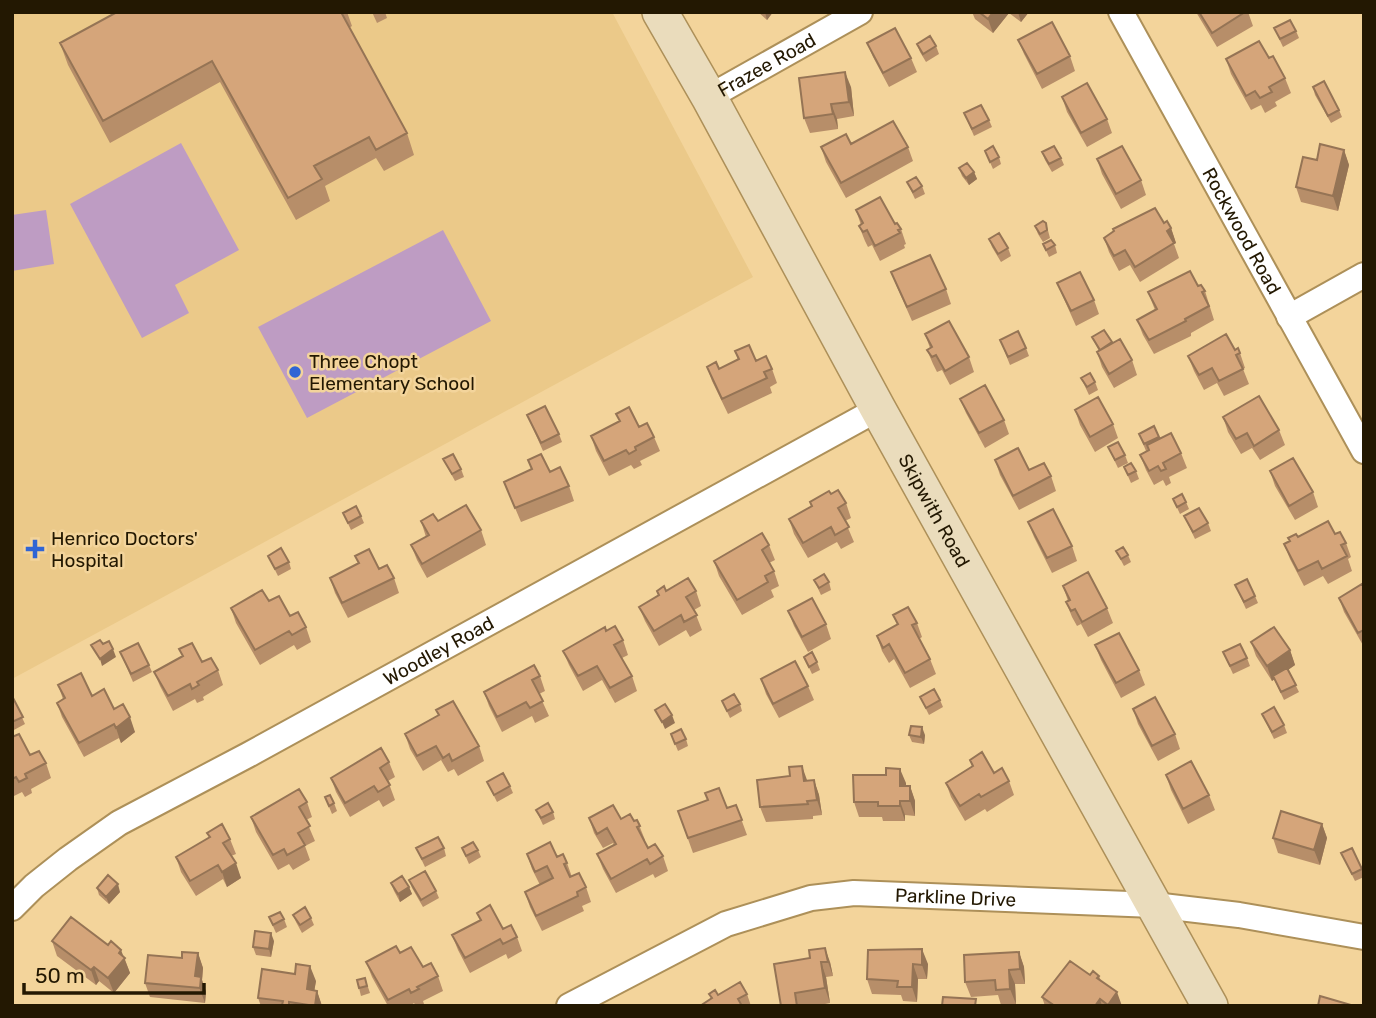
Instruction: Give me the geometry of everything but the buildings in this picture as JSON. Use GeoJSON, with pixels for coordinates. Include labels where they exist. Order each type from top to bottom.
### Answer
{"type":"FeatureCollection","features":[{"type":"Feature","properties":{"kind":"main road","name":"Skipwith Road"},"geometry":{"type":"LineString","coordinates":[[660,12],[1210,1006]]}},
{"type":"Feature","properties":{"kind":"street","name":"Frazee Road"},"geometry":{"type":"LineString","coordinates":[[709,97],[860,12]]}},
{"type":"Feature","properties":{"kind":"street","name":"Rockwood Road"},"geometry":{"type":"LineString","coordinates":[[1121,12],[1364,451]]}},
{"type":"Feature","properties":{"kind":"street"},"geometry":{"type":"LineString","coordinates":[[1289,317],[1364,275]]}},
{"type":"Feature","properties":{"kind":"street","name":"Woodley Road"},"geometry":{"type":"LineString","coordinates":[[12,908],[34,886],[119,822],[261,748],[878,410]]}},
{"type":"Feature","properties":{"kind":"street","name":"Parkline Drive"},"geometry":{"type":"LineString","coordinates":[[569,1006],[726,924],[811,898],[854,893],[1154,905],[1239,915],[1364,937]]}},
{"type":"Feature","properties":{"kind":"shaded area","name":"Three Chopt Elementary School"},"geometry":{"type":"Polygon","coordinates":[[[12,12],[612,12],[753,277],[12,679],[12,12]]]}},
{"type":"Feature","properties":{"kind":"shaded area"},"geometry":{"type":"Polygon","coordinates":[[[181,143],[239,250],[175,285],[189,313],[142,338],[70,204],[181,143]]]}},
{"type":"Feature","properties":{"kind":"shaded area"},"geometry":{"type":"Polygon","coordinates":[[[46,210],[54,264],[12,271],[12,215],[46,210]]]}},
{"type":"Feature","properties":{"kind":"shaded area"},"geometry":{"type":"Polygon","coordinates":[[[443,230],[491,321],[307,418],[258,327],[443,230]]]}},
{"type":"Feature","properties":{"kind":"place","name":"Three Chopt Elementary School"},"geometry":{"type":"Point","coordinates":[295,372]}},
{"type":"Feature","properties":{"kind":"place","name":"Henrico Doctors' Hospital"},"geometry":{"type":"Point","coordinates":[35,549]}}]}
